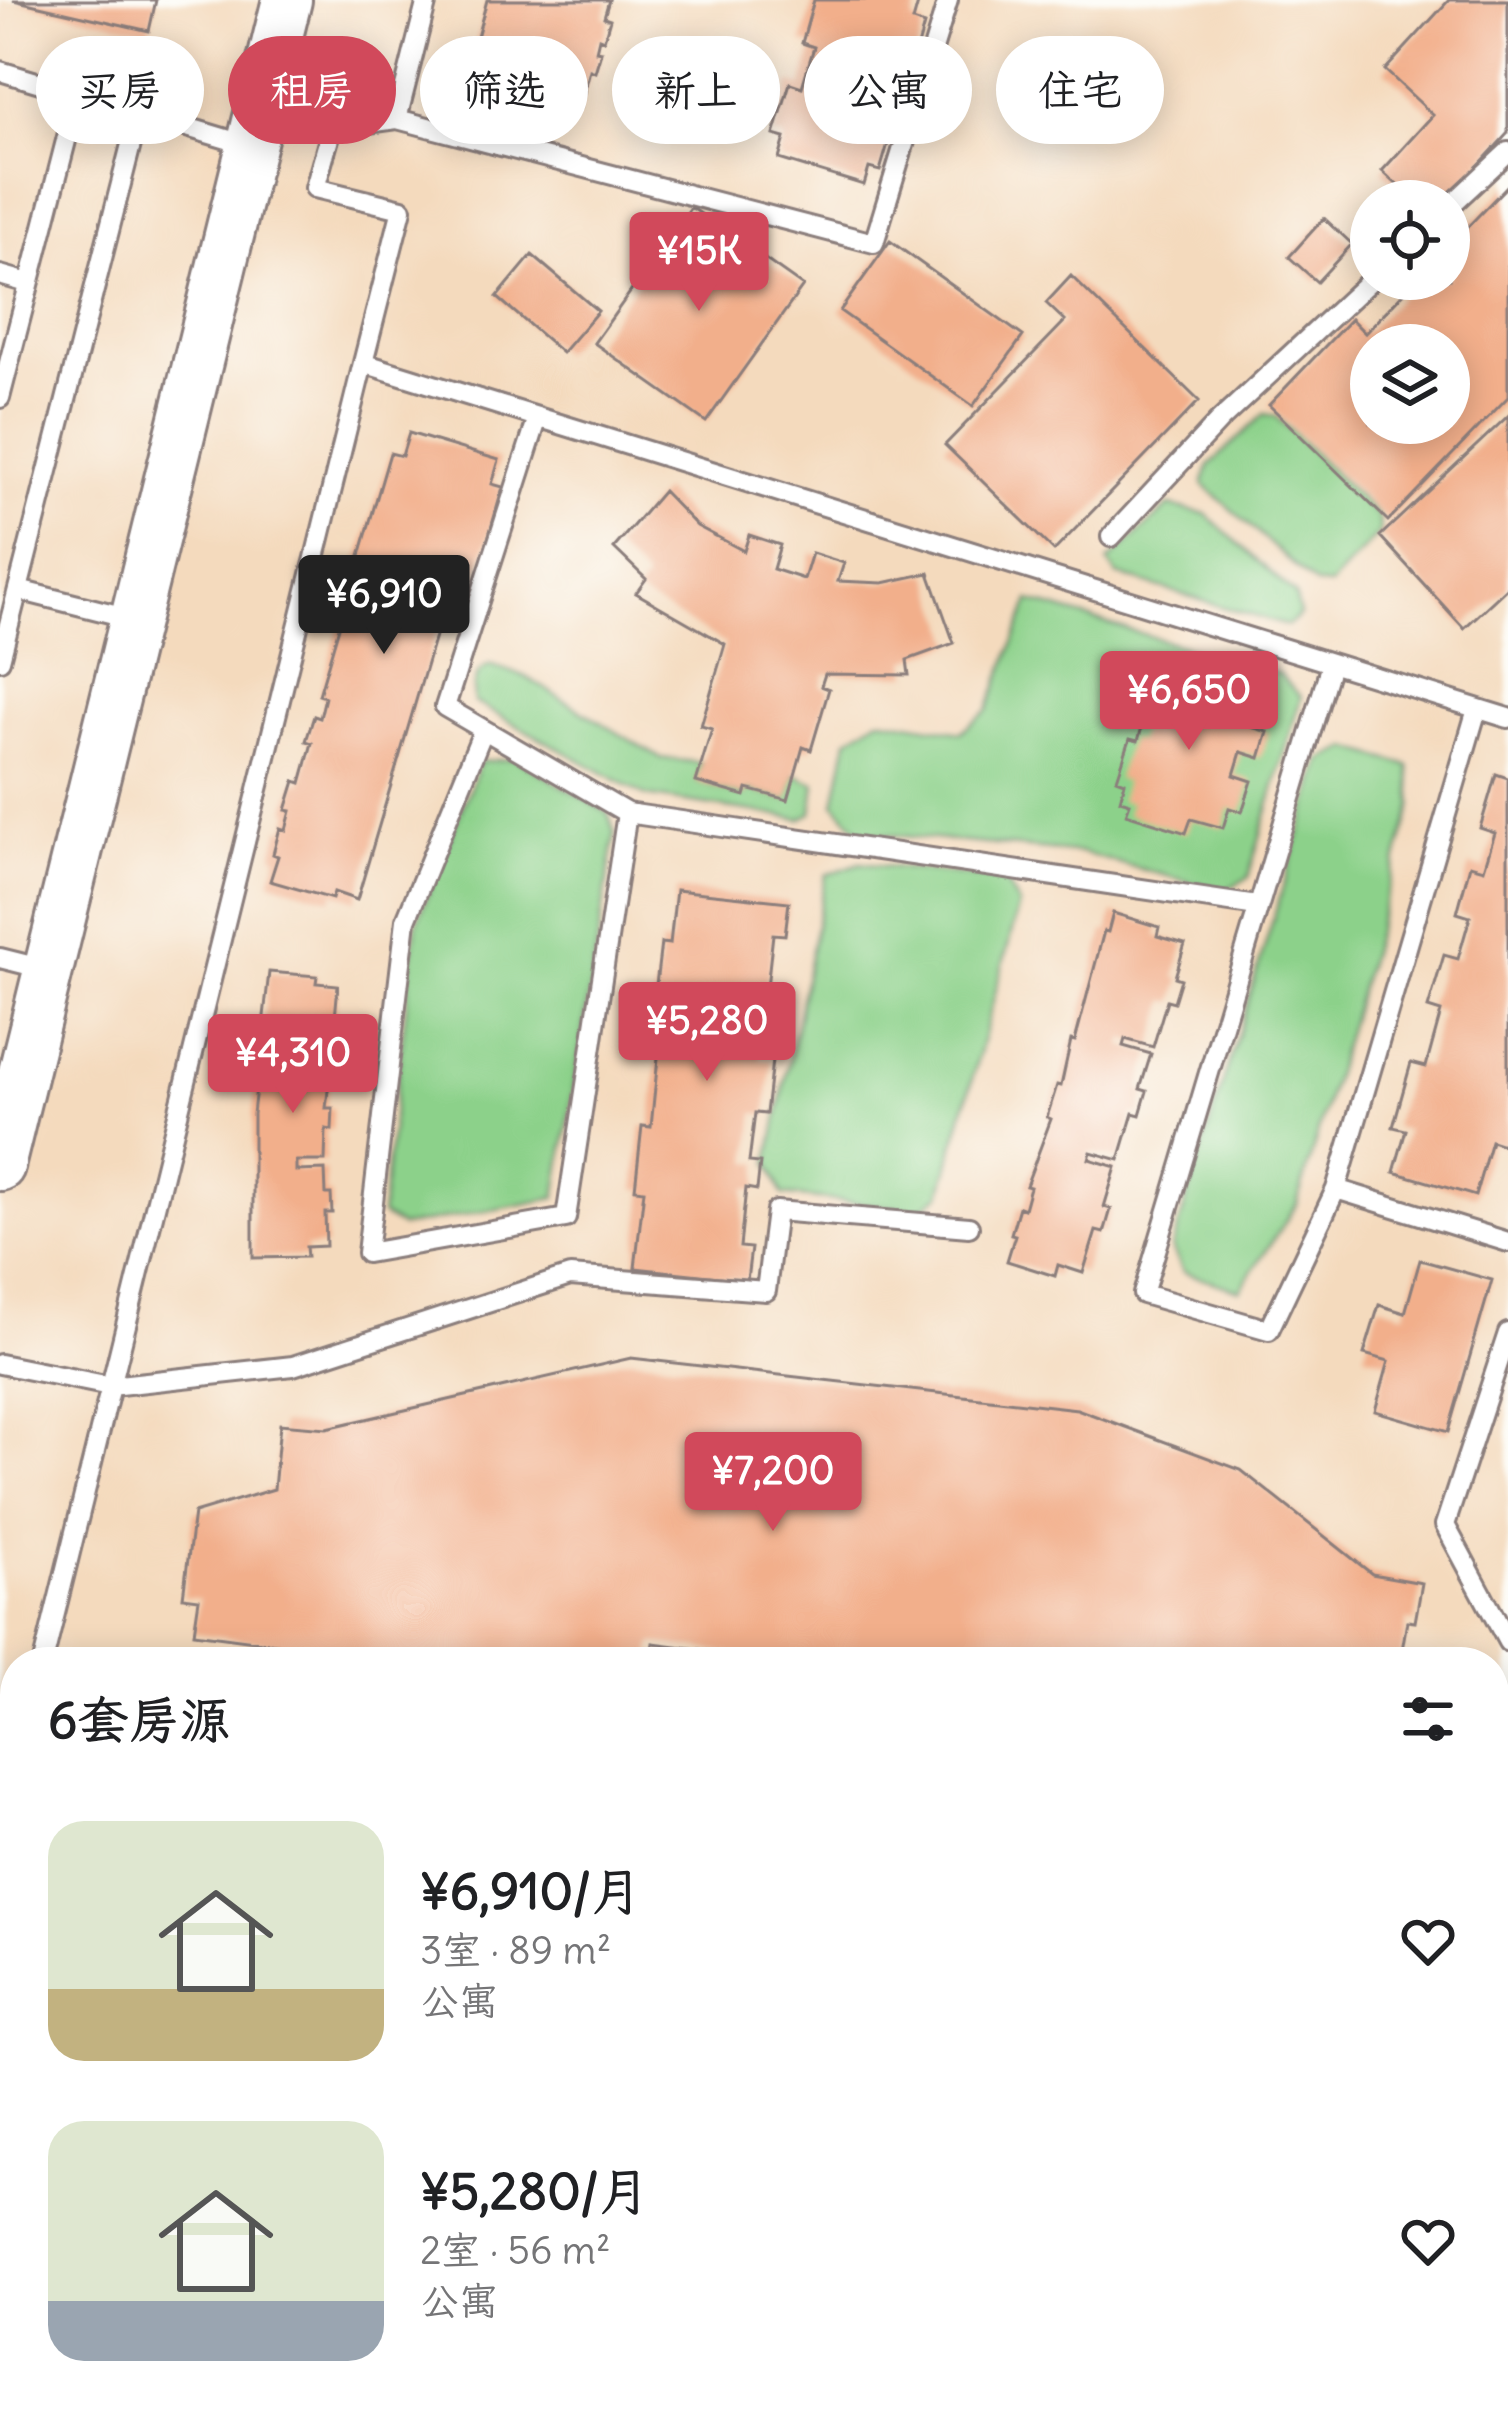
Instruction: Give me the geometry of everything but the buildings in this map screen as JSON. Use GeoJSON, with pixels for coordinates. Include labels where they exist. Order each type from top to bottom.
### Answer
{"type":"FeatureCollection","features":[{"type":"Feature","properties":{"kind":"street"},"geometry":{"type":"LineString","coordinates":[[278,36],[287,0]]}},
{"type":"Feature","properties":{"kind":"street"},"geometry":{"type":"LineString","coordinates":[[0,1166],[250,144]]}},
{"type":"Feature","properties":{"kind":"lane"},"geometry":{"type":"LineString","coordinates":[[427,0],[397,119],[874,243],[948,0]]}},
{"type":"Feature","properties":{"kind":"lane"},"geometry":{"type":"LineString","coordinates":[[0,71],[36,82]]}},
{"type":"Feature","properties":{"kind":"lane"},"geometry":{"type":"LineString","coordinates":[[0,398],[65,144]]}},
{"type":"Feature","properties":{"kind":"lane"},"geometry":{"type":"LineString","coordinates":[[0,660],[131,144]]}},
{"type":"Feature","properties":{"kind":"lane"},"geometry":{"type":"LineString","coordinates":[[47,1647],[402,209],[315,188],[327,144]]}},
{"type":"Feature","properties":{"kind":"lane"},"geometry":{"type":"LineString","coordinates":[[1470,187],[1508,152]]}},
{"type":"Feature","properties":{"kind":"lane"},"geometry":{"type":"LineString","coordinates":[[0,275],[28,284]]}},
{"type":"Feature","properties":{"kind":"lane"},"geometry":{"type":"LineString","coordinates":[[1111,536],[1219,421],[1350,299]]}},
{"type":"Feature","properties":{"kind":"lane"},"geometry":{"type":"LineString","coordinates":[[363,363],[1508,718]]}},
{"type":"Feature","properties":{"kind":"lane"},"geometry":{"type":"LineString","coordinates":[[538,417],[445,707],[627,813],[1258,906]]}},
{"type":"Feature","properties":{"kind":"lane"},"geometry":{"type":"LineString","coordinates":[[18,590],[134,619]]}},
{"type":"Feature","properties":{"kind":"lane"},"geometry":{"type":"LineString","coordinates":[[1331,664],[1143,1294],[1270,1330],[1336,1189],[1477,709]]}},
{"type":"Feature","properties":{"kind":"lane"},"geometry":{"type":"LineString","coordinates":[[484,730],[406,920],[367,1253],[566,1218],[627,813]]}},
{"type":"Feature","properties":{"kind":"lane"},"geometry":{"type":"LineString","coordinates":[[0,958],[48,970]]}},
{"type":"Feature","properties":{"kind":"lane"},"geometry":{"type":"LineString","coordinates":[[1336,1189],[1508,1241]]}},
{"type":"Feature","properties":{"kind":"lane"},"geometry":{"type":"LineString","coordinates":[[0,1364],[110,1386],[293,1366],[570,1276],[766,1292],[776,1210],[969,1227]]}},
{"type":"Feature","properties":{"kind":"lane"},"geometry":{"type":"LineString","coordinates":[[1508,1333],[1445,1525],[1508,1642]]}},
{"type":"Feature","properties":{"kind":"green space"},"geometry":{"type":"Polygon","coordinates":[[[1264,414],[1275,416],[1379,517],[1380,532],[1330,586],[1316,585],[1203,484],[1209,466],[1264,414]]]}},
{"type":"Feature","properties":{"kind":"green space"},"geometry":{"type":"Polygon","coordinates":[[[1169,506],[1206,514],[1295,595],[1300,615],[1287,626],[1117,575],[1108,562],[1169,506]]]}},
{"type":"Feature","properties":{"kind":"green space"},"geometry":{"type":"Polygon","coordinates":[[[1030,601],[1279,674],[1301,697],[1248,878],[1223,891],[1081,853],[860,832],[835,804],[848,739],[879,718],[961,732],[988,710],[1030,601]]]}},
{"type":"Feature","properties":{"kind":"green space"},"geometry":{"type":"Polygon","coordinates":[[[489,665],[524,676],[660,758],[702,763],[697,782],[744,796],[747,789],[787,800],[795,774],[816,784],[812,813],[800,819],[646,796],[474,702],[475,680],[489,665]]]}},
{"type":"Feature","properties":{"kind":"green space"},"geometry":{"type":"Polygon","coordinates":[[[1349,748],[1409,766],[1413,804],[1297,1204],[1240,1290],[1183,1272],[1172,1248],[1322,760],[1349,748]]]}},
{"type":"Feature","properties":{"kind":"green space"},"geometry":{"type":"Polygon","coordinates":[[[515,758],[608,813],[615,834],[556,1198],[401,1227],[381,1215],[416,925],[480,762],[515,758]]]}},
{"type":"Feature","properties":{"kind":"green space"},"geometry":{"type":"Polygon","coordinates":[[[860,863],[1004,880],[1019,905],[941,1194],[919,1210],[783,1195],[769,1162],[826,875],[860,863]]]}}]}
